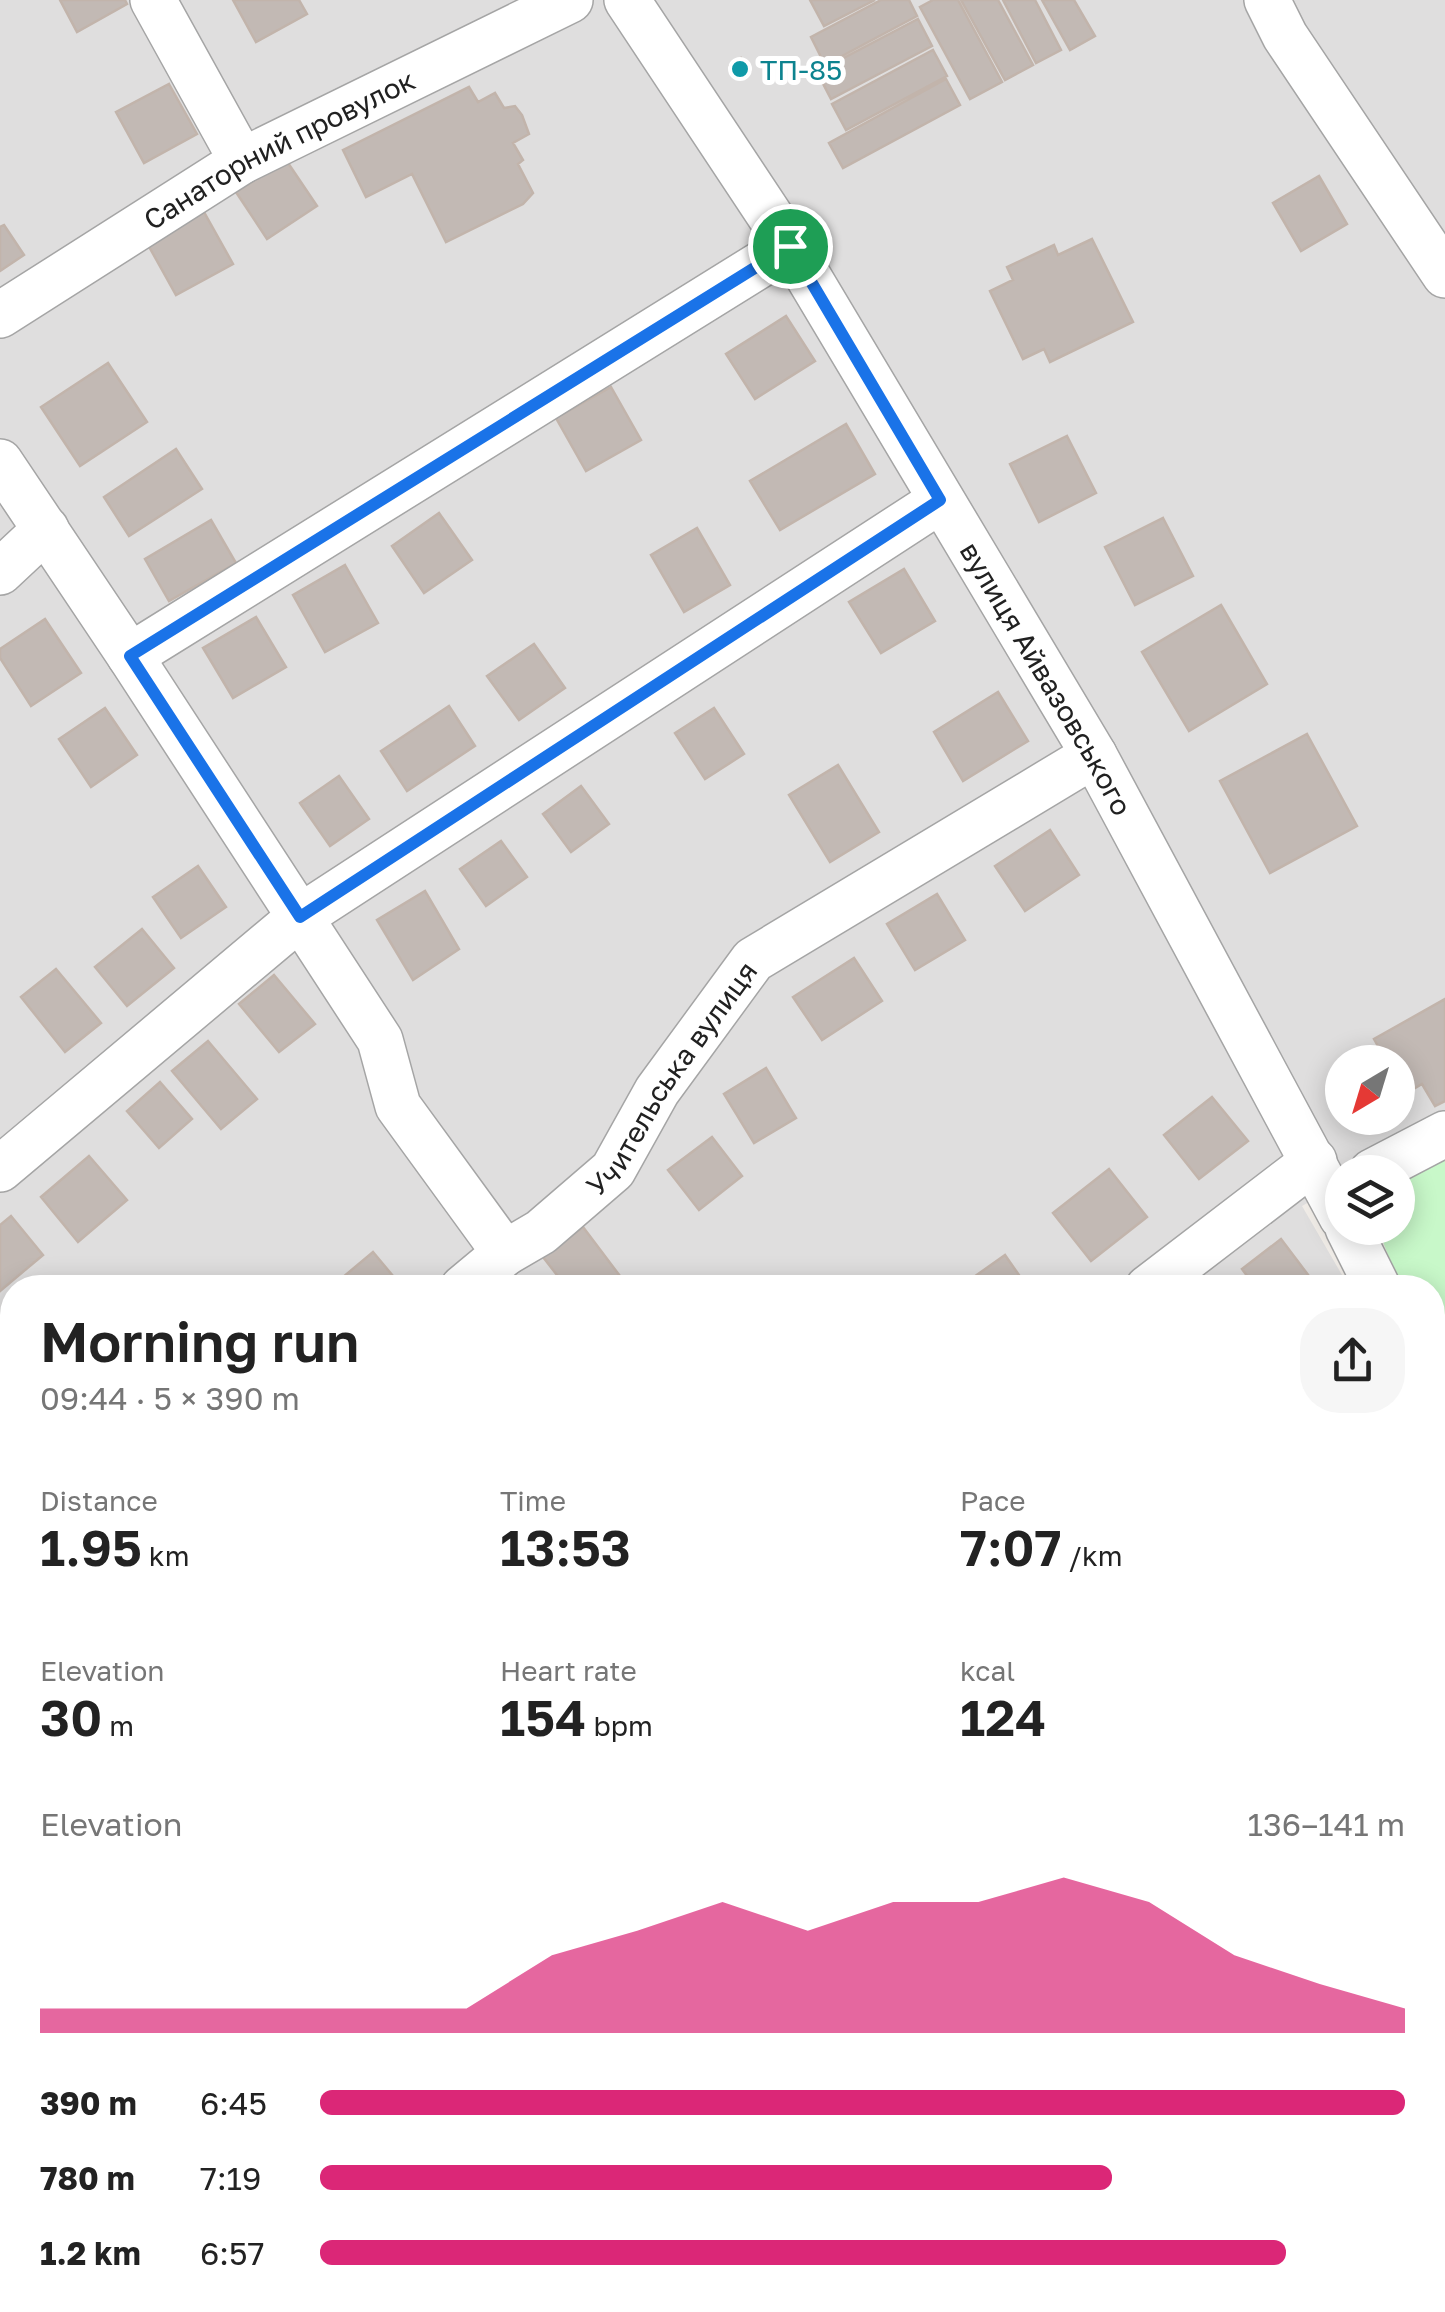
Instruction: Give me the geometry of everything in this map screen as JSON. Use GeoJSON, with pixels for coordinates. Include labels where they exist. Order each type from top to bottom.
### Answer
{"type":"FeatureCollection","features":[{"type":"Feature","properties":{"kind":"street"},"geometry":{"type":"LineString","coordinates":[[153,0],[242,162]]}},
{"type":"Feature","properties":{"kind":"street","name":"Санаторний провулок"},"geometry":{"type":"LineString","coordinates":[[0,316],[242,162],[570,0]]}},
{"type":"Feature","properties":{"kind":"street","name":"вулиця Айвазовського"},"geometry":{"type":"LineString","coordinates":[[627,0],[790,246],[1094,755],[1325,1178]]}},
{"type":"Feature","properties":{"kind":"street"},"geometry":{"type":"LineString","coordinates":[[1267,0],[1286,36],[1445,275]]}},
{"type":"Feature","properties":{"kind":"street"},"geometry":{"type":"LineString","coordinates":[[130,656],[790,246]]}},
{"type":"Feature","properties":{"kind":"street"},"geometry":{"type":"LineString","coordinates":[[0,462],[380,1040],[398,1106],[505,1253]]}},
{"type":"Feature","properties":{"kind":"street"},"geometry":{"type":"LineString","coordinates":[[0,1168],[300,917],[940,500]]}},
{"type":"Feature","properties":{"kind":"street"},"geometry":{"type":"LineString","coordinates":[[0,572],[46,528]]}},
{"type":"Feature","properties":{"kind":"street","name":"Учительська вулиця"},"geometry":{"type":"LineString","coordinates":[[479,1275],[540,1232],[613,1170],[657,1091],[754,960],[1094,755]]}},
{"type":"Feature","properties":{"kind":"street"},"geometry":{"type":"LineString","coordinates":[[1405,1155],[1445,1134]]}},
{"type":"Feature","properties":{"kind":"street"},"geometry":{"type":"LineString","coordinates":[[1175,1275],[1325,1203]]}},
{"type":"Feature","properties":{"kind":"street","name":"вулиця Айвазовського"},"geometry":{"type":"LineString","coordinates":[[1358,1245],[1372,1275]]}},
{"type":"Feature","properties":{"kind":"shaded area"},"geometry":{"type":"Polygon","coordinates":[[[0,0],[1445,0],[1445,1126],[1393,1155],[1325,1155],[1325,1193],[1302,1206],[1342,1275],[0,1275],[0,0]]]}},
{"type":"Feature","properties":{"kind":"green space"},"geometry":{"type":"Polygon","coordinates":[[[1445,1156],[1445,1275],[1395,1275],[1384,1245],[1415,1245],[1415,1175],[1445,1156]]]}},
{"type":"Feature","properties":{"kind":"building"},"geometry":{"type":"Polygon","coordinates":[[[60,0],[125,0],[127,4],[77,32],[60,0]]]}},
{"type":"Feature","properties":{"kind":"building"},"geometry":{"type":"Polygon","coordinates":[[[233,0],[299,0],[307,14],[256,42],[233,0]]]}},
{"type":"Feature","properties":{"kind":"building"},"geometry":{"type":"Polygon","coordinates":[[[810,0],[875,0],[824,26],[810,0]]]}},
{"type":"Feature","properties":{"kind":"building"},"geometry":{"type":"Polygon","coordinates":[[[881,0],[909,0],[917,16],[825,65],[811,37],[881,0]]]}},
{"type":"Feature","properties":{"kind":"building"},"geometry":{"type":"Polygon","coordinates":[[[933,0],[958,0],[1002,82],[970,99],[920,7],[933,0]]]}},
{"type":"Feature","properties":{"kind":"building"},"geometry":{"type":"Polygon","coordinates":[[[961,0],[998,0],[1033,65],[1005,80],[961,0]]]}},
{"type":"Feature","properties":{"kind":"building"},"geometry":{"type":"Polygon","coordinates":[[[1003,0],[1035,0],[1061,50],[1036,63],[1003,0]]]}},
{"type":"Feature","properties":{"kind":"building"},"geometry":{"type":"Polygon","coordinates":[[[1042,0],[1074,0],[1095,36],[1070,50],[1042,0]]]}},
{"type":"Feature","properties":{"kind":"building"},"geometry":{"type":"Polygon","coordinates":[[[918,19],[932,46],[831,99],[817,72],[918,19]]]}},
{"type":"Feature","properties":{"kind":"building"},"geometry":{"type":"Polygon","coordinates":[[[933,50],[947,76],[846,130],[832,104],[933,50]]]}},
{"type":"Feature","properties":{"kind":"building","name":"ТП-85"},"geometry":{"type":"Polygon","coordinates":[[[741,58],[750,71],[740,79],[730,66],[741,58]]]}},
{"type":"Feature","properties":{"kind":"building"},"geometry":{"type":"Polygon","coordinates":[[[946,79],[960,105],[843,168],[829,143],[946,79]]]}},
{"type":"Feature","properties":{"kind":"building"},"geometry":{"type":"Polygon","coordinates":[[[169,84],[197,134],[144,163],[116,112],[169,84]]]}},
{"type":"Feature","properties":{"kind":"building"},"geometry":{"type":"Polygon","coordinates":[[[469,87],[478,102],[495,93],[504,108],[515,106],[522,115],[529,134],[513,143],[523,160],[518,164],[533,193],[523,204],[446,242],[412,174],[366,197],[343,150],[469,87]]]}},
{"type":"Feature","properties":{"kind":"building"},"geometry":{"type":"Polygon","coordinates":[[[286,160],[317,206],[267,239],[236,192],[286,160]]]}},
{"type":"Feature","properties":{"kind":"building"},"geometry":{"type":"Polygon","coordinates":[[[1319,176],[1347,224],[1301,251],[1273,203],[1319,176]]]}},
{"type":"Feature","properties":{"kind":"building"},"geometry":{"type":"Polygon","coordinates":[[[204,212],[233,264],[176,295],[147,243],[204,212]]]}},
{"type":"Feature","properties":{"kind":"building"},"geometry":{"type":"Polygon","coordinates":[[[4,225],[24,255],[0,271],[0,227],[4,225]]]}},
{"type":"Feature","properties":{"kind":"building"},"geometry":{"type":"Polygon","coordinates":[[[1092,239],[1133,322],[1050,362],[1044,349],[1023,359],[990,291],[1013,280],[1007,267],[1054,245],[1058,255],[1092,239]]]}},
{"type":"Feature","properties":{"kind":"building"},"geometry":{"type":"Polygon","coordinates":[[[786,316],[815,361],[755,399],[726,354],[786,316]]]}},
{"type":"Feature","properties":{"kind":"building"},"geometry":{"type":"Polygon","coordinates":[[[108,363],[147,422],[80,466],[41,407],[108,363]]]}},
{"type":"Feature","properties":{"kind":"building"},"geometry":{"type":"Polygon","coordinates":[[[611,387],[641,440],[586,471],[556,418],[611,387]]]}},
{"type":"Feature","properties":{"kind":"building"},"geometry":{"type":"Polygon","coordinates":[[[846,424],[875,474],[780,530],[750,481],[846,424]]]}},
{"type":"Feature","properties":{"kind":"building"},"geometry":{"type":"Polygon","coordinates":[[[1067,436],[1096,493],[1039,522],[1010,464],[1067,436]]]}},
{"type":"Feature","properties":{"kind":"building"},"geometry":{"type":"Polygon","coordinates":[[[176,449],[202,489],[129,536],[104,497],[176,449]]]}},
{"type":"Feature","properties":{"kind":"building"},"geometry":{"type":"Polygon","coordinates":[[[439,513],[472,560],[424,593],[392,546],[439,513]]]}},
{"type":"Feature","properties":{"kind":"building"},"geometry":{"type":"Polygon","coordinates":[[[1163,518],[1193,576],[1135,605],[1105,547],[1163,518]]]}},
{"type":"Feature","properties":{"kind":"building"},"geometry":{"type":"Polygon","coordinates":[[[211,520],[236,563],[169,601],[145,559],[211,520]]]}},
{"type":"Feature","properties":{"kind":"building"},"geometry":{"type":"Polygon","coordinates":[[[697,528],[730,585],[684,612],[651,555],[697,528]]]}},
{"type":"Feature","properties":{"kind":"building"},"geometry":{"type":"Polygon","coordinates":[[[345,565],[378,623],[325,652],[293,595],[345,565]]]}},
{"type":"Feature","properties":{"kind":"building"},"geometry":{"type":"Polygon","coordinates":[[[904,569],[935,621],[881,653],[849,602],[904,569]]]}},
{"type":"Feature","properties":{"kind":"building"},"geometry":{"type":"Polygon","coordinates":[[[1221,605],[1267,684],[1189,731],[1142,652],[1221,605]]]}},
{"type":"Feature","properties":{"kind":"building"},"geometry":{"type":"Polygon","coordinates":[[[256,617],[286,667],[233,698],[203,648],[256,617]]]}},
{"type":"Feature","properties":{"kind":"building"},"geometry":{"type":"Polygon","coordinates":[[[45,619],[81,673],[31,706],[0,658],[0,649],[45,619]]]}},
{"type":"Feature","properties":{"kind":"building"},"geometry":{"type":"Polygon","coordinates":[[[534,644],[565,688],[519,720],[487,676],[534,644]]]}},
{"type":"Feature","properties":{"kind":"building"},"geometry":{"type":"Polygon","coordinates":[[[998,692],[1028,741],[963,781],[934,732],[998,692]]]}},
{"type":"Feature","properties":{"kind":"building"},"geometry":{"type":"Polygon","coordinates":[[[449,706],[475,746],[407,791],[381,751],[449,706]]]}},
{"type":"Feature","properties":{"kind":"building"},"geometry":{"type":"Polygon","coordinates":[[[105,708],[137,755],[91,787],[59,739],[105,708]]]}},
{"type":"Feature","properties":{"kind":"building"},"geometry":{"type":"Polygon","coordinates":[[[714,708],[744,754],[705,779],[675,733],[714,708]]]}},
{"type":"Feature","properties":{"kind":"building"},"geometry":{"type":"Polygon","coordinates":[[[1307,734],[1357,826],[1270,873],[1220,781],[1307,734]]]}},
{"type":"Feature","properties":{"kind":"building"},"geometry":{"type":"Polygon","coordinates":[[[838,765],[879,832],[830,862],[789,795],[838,765]]]}},
{"type":"Feature","properties":{"kind":"building"},"geometry":{"type":"Polygon","coordinates":[[[339,776],[369,819],[330,846],[300,803],[339,776]]]}},
{"type":"Feature","properties":{"kind":"building"},"geometry":{"type":"Polygon","coordinates":[[[581,786],[609,824],[571,852],[543,814],[581,786]]]}},
{"type":"Feature","properties":{"kind":"building"},"geometry":{"type":"Polygon","coordinates":[[[1050,830],[1079,875],[1025,911],[995,866],[1050,830]]]}},
{"type":"Feature","properties":{"kind":"building"},"geometry":{"type":"Polygon","coordinates":[[[501,841],[527,877],[486,906],[460,869],[501,841]]]}},
{"type":"Feature","properties":{"kind":"building"},"geometry":{"type":"Polygon","coordinates":[[[198,866],[226,907],[181,938],[153,897],[198,866]]]}},
{"type":"Feature","properties":{"kind":"building"},"geometry":{"type":"Polygon","coordinates":[[[425,891],[459,949],[413,980],[377,920],[425,891]]]}},
{"type":"Feature","properties":{"kind":"building"},"geometry":{"type":"Polygon","coordinates":[[[937,894],[965,940],[915,970],[887,924],[937,894]]]}},
{"type":"Feature","properties":{"kind":"building"},"geometry":{"type":"Polygon","coordinates":[[[142,929],[174,968],[127,1006],[95,967],[142,929]]]}},
{"type":"Feature","properties":{"kind":"building"},"geometry":{"type":"Polygon","coordinates":[[[854,958],[882,1001],[822,1040],[793,997],[854,958]]]}},
{"type":"Feature","properties":{"kind":"building"},"geometry":{"type":"Polygon","coordinates":[[[56,969],[101,1023],[65,1052],[21,997],[56,969]]]}},
{"type":"Feature","properties":{"kind":"building"},"geometry":{"type":"Polygon","coordinates":[[[274,975],[315,1024],[279,1052],[239,1004],[274,975]]]}},
{"type":"Feature","properties":{"kind":"building"},"geometry":{"type":"Polygon","coordinates":[[[1445,999],[1445,1101],[1435,1106],[1422,1084],[1415,1088],[1415,1045],[1377,1045],[1374,1039],[1445,999]]]}},
{"type":"Feature","properties":{"kind":"building"},"geometry":{"type":"Polygon","coordinates":[[[208,1041],[257,1099],[221,1129],[172,1071],[208,1041]]]}},
{"type":"Feature","properties":{"kind":"building"},"geometry":{"type":"Polygon","coordinates":[[[766,1068],[796,1118],[754,1143],[724,1094],[766,1068]]]}},
{"type":"Feature","properties":{"kind":"building"},"geometry":{"type":"Polygon","coordinates":[[[160,1082],[192,1119],[159,1148],[127,1111],[160,1082]]]}},
{"type":"Feature","properties":{"kind":"building"},"geometry":{"type":"Polygon","coordinates":[[[1212,1097],[1248,1141],[1199,1179],[1164,1135],[1212,1097]]]}},
{"type":"Feature","properties":{"kind":"building"},"geometry":{"type":"Polygon","coordinates":[[[712,1137],[742,1176],[699,1210],[668,1170],[712,1137]]]}},
{"type":"Feature","properties":{"kind":"building"},"geometry":{"type":"Polygon","coordinates":[[[89,1156],[127,1200],[78,1242],[41,1197],[89,1156]]]}},
{"type":"Feature","properties":{"kind":"building"},"geometry":{"type":"Polygon","coordinates":[[[1109,1169],[1147,1217],[1091,1261],[1053,1213],[1109,1169]]]}},
{"type":"Feature","properties":{"kind":"building"},"geometry":{"type":"Polygon","coordinates":[[[11,1216],[43,1255],[19,1275],[0,1275],[0,1225],[11,1216]]]}},
{"type":"Feature","properties":{"kind":"building"},"geometry":{"type":"Polygon","coordinates":[[[583,1227],[619,1275],[557,1275],[543,1257],[583,1227]]]}},
{"type":"Feature","properties":{"kind":"building"},"geometry":{"type":"Polygon","coordinates":[[[1281,1239],[1308,1275],[1246,1275],[1242,1269],[1281,1239]]]}},
{"type":"Feature","properties":{"kind":"building"},"geometry":{"type":"Polygon","coordinates":[[[373,1252],[392,1275],[346,1275],[373,1252]]]}},
{"type":"Feature","properties":{"kind":"building"},"geometry":{"type":"Polygon","coordinates":[[[1005,1255],[1019,1275],[977,1275],[1005,1255]]]}},
{"type":"Feature","properties":{"kind":"place","name":"ТП-85"},"geometry":{"type":"Point","coordinates":[740,69]}},
{"type":"Feature","properties":{"kind":"route"},"geometry":{"type":"LineString","coordinates":[[790,246],[940,500],[300,917],[130,656],[790,246]]}}]}
